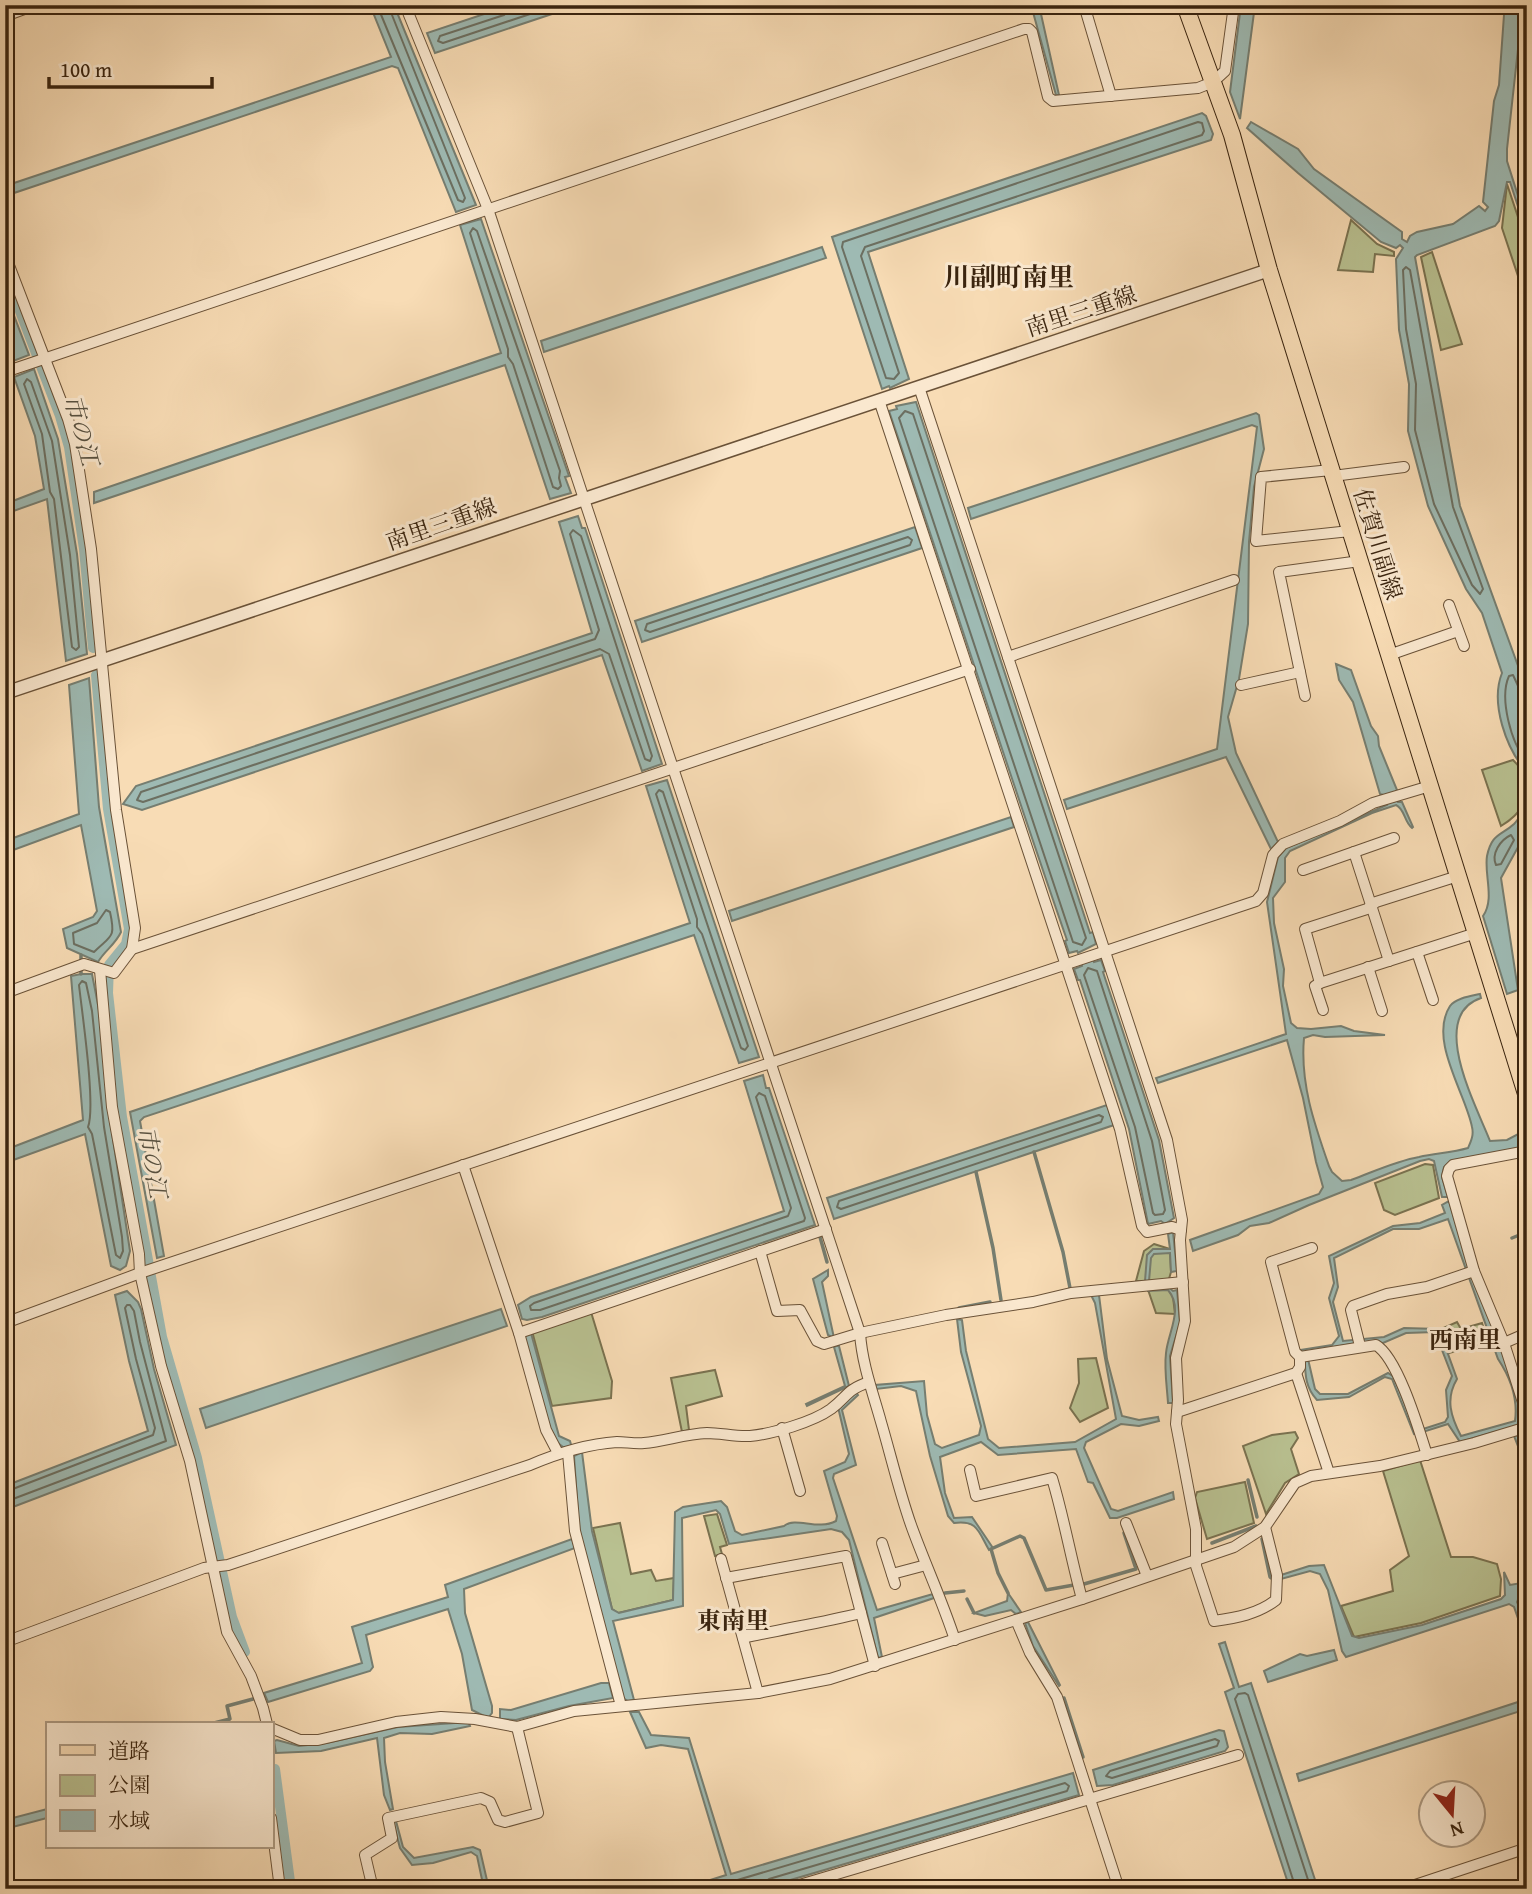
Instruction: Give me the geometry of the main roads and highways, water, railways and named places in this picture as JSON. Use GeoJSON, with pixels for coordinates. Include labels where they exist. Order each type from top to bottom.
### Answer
{"type":"FeatureCollection","features":[{"type":"Feature","properties":{"kind":"main road","name":"佐賀川副線"},"geometry":{"type":"LineString","coordinates":[[1185,5],[1233,135],[1269,271],[1527,1097]]}},
{"type":"Feature","properties":{"kind":"water"},"geometry":{"type":"Polygon","coordinates":[[[370,5],[394,5],[476,205],[456,212],[398,68],[392,66],[5,196],[5,186],[391,57],[370,5]]]}},
{"type":"Feature","properties":{"kind":"water"},"geometry":{"type":"Polygon","coordinates":[[[511,5],[579,5],[435,53],[427,33],[511,5]]]}},
{"type":"Feature","properties":{"kind":"water"},"geometry":{"type":"Polygon","coordinates":[[[1031,5],[1039,5],[1059,95],[1056,95],[1031,5]]]}},
{"type":"Feature","properties":{"kind":"water"},"geometry":{"type":"Polygon","coordinates":[[[1241,5],[1255,5],[1240,119],[1230,92],[1241,5]]]}},
{"type":"Feature","properties":{"kind":"water"},"geometry":{"type":"Polygon","coordinates":[[[1527,5],[1527,28],[1520,31],[1507,161],[1527,224],[1527,234],[1510,182],[1507,182],[1499,221],[1495,226],[1415,257],[1460,506],[1521,674],[1527,672],[1527,676],[1522,678],[1527,698],[1527,772],[1513,751],[1502,725],[1498,698],[1502,673],[1482,613],[1466,589],[1428,506],[1408,431],[1409,384],[1399,330],[1396,259],[1403,248],[1400,245],[1396,248],[1381,242],[1247,128],[1251,122],[1298,149],[1314,169],[1402,232],[1402,239],[1407,242],[1410,236],[1417,232],[1453,224],[1479,206],[1485,211],[1488,207],[1483,202],[1494,101],[1499,85],[1504,15],[1508,7],[1527,5]]]}},
{"type":"Feature","properties":{"kind":"water"},"geometry":{"type":"Polygon","coordinates":[[[1202,113],[1206,116],[1213,134],[1211,140],[868,252],[909,379],[882,389],[832,237],[1202,113]]]}},
{"type":"Feature","properties":{"kind":"water"},"geometry":{"type":"Polygon","coordinates":[[[481,219],[569,476],[565,477],[571,493],[550,499],[505,365],[94,503],[94,492],[501,353],[460,225],[481,219]]]}},
{"type":"Feature","properties":{"kind":"water"},"geometry":{"type":"Polygon","coordinates":[[[822,247],[826,258],[544,352],[541,341],[822,247]]]}},
{"type":"Feature","properties":{"kind":"water"},"geometry":{"type":"Polygon","coordinates":[[[5,292],[29,355],[8,363],[5,356],[5,292]]]}},
{"type":"Feature","properties":{"kind":"water"},"geometry":{"type":"Polygon","coordinates":[[[34,369],[58,439],[77,554],[87,654],[66,661],[47,499],[5,514],[5,504],[44,489],[35,436],[14,377],[34,369]]]}},
{"type":"Feature","properties":{"kind":"water"},"geometry":{"type":"Polygon","coordinates":[[[916,402],[1090,933],[1093,932],[1096,944],[1078,953],[1069,953],[1065,941],[1067,940],[889,411],[897,409],[896,406],[916,402]]]}},
{"type":"Feature","properties":{"kind":"water"},"geometry":{"type":"Polygon","coordinates":[[[1256,413],[1259,415],[1264,449],[1254,487],[1249,542],[1248,624],[1239,679],[1228,717],[1236,753],[1278,842],[1271,849],[1226,757],[1067,809],[1064,800],[1217,749],[1257,427],[1252,425],[971,519],[968,508],[1256,413]]]}},
{"type":"Feature","properties":{"kind":"water"},"geometry":{"type":"Polygon","coordinates":[[[578,516],[582,528],[585,528],[662,764],[642,771],[602,655],[142,810],[123,804],[136,786],[592,633],[559,522],[578,516]]]}},
{"type":"Feature","properties":{"kind":"water"},"geometry":{"type":"Polygon","coordinates":[[[915,527],[922,548],[642,642],[635,621],[915,527]]]}},
{"type":"Feature","properties":{"kind":"water"},"geometry":{"type":"Polygon","coordinates":[[[1336,664],[1351,670],[1371,726],[1378,736],[1379,746],[1397,790],[1395,792],[1398,802],[1402,802],[1413,827],[1396,805],[1372,813],[1290,851],[1285,858],[1285,882],[1273,898],[1274,923],[1284,969],[1283,986],[1291,1023],[1297,1028],[1341,1026],[1354,1031],[1385,1035],[1313,1035],[1304,1038],[1306,1087],[1329,1166],[1342,1181],[1351,1180],[1402,1161],[1468,1148],[1472,1127],[1450,1067],[1443,1035],[1444,1020],[1453,1003],[1480,994],[1481,998],[1465,1008],[1458,1023],[1460,1064],[1490,1141],[1507,1140],[1522,1132],[1524,1142],[1520,1148],[1451,1162],[1444,1167],[1442,1177],[1448,1197],[1442,1197],[1434,1161],[1429,1159],[1269,1223],[1250,1226],[1238,1235],[1193,1251],[1190,1240],[1319,1194],[1323,1187],[1287,1040],[1158,1083],[1156,1078],[1286,1034],[1267,902],[1278,857],[1286,848],[1387,805],[1384,795],[1380,794],[1353,702],[1339,680],[1336,664]]]}},
{"type":"Feature","properties":{"kind":"water"},"geometry":{"type":"Polygon","coordinates":[[[89,678],[99,807],[121,932],[98,962],[67,948],[63,929],[93,917],[97,911],[81,825],[5,853],[5,841],[79,814],[69,685],[89,678]]]}},
{"type":"Feature","properties":{"kind":"water"},"geometry":{"type":"Polygon","coordinates":[[[667,780],[759,1057],[739,1063],[694,935],[144,1117],[140,1121],[164,1256],[157,1258],[130,1112],[690,923],[646,786],[667,780]]]}},
{"type":"Feature","properties":{"kind":"water"},"geometry":{"type":"Polygon","coordinates":[[[1527,806],[1527,831],[1501,878],[1518,990],[1507,994],[1483,916],[1489,895],[1486,863],[1494,839],[1514,824],[1527,806]]]}},
{"type":"Feature","properties":{"kind":"water"},"geometry":{"type":"Polygon","coordinates":[[[1011,817],[1014,827],[732,921],[729,911],[1011,817]]]}},
{"type":"Feature","properties":{"kind":"water"},"geometry":{"type":"Polygon","coordinates":[[[1093,959],[1094,962],[1101,960],[1159,1140],[1174,1218],[1165,1224],[1161,1221],[1148,1224],[1129,1129],[1074,969],[1093,959]]]}},
{"type":"Feature","properties":{"kind":"water"},"geometry":{"type":"Polygon","coordinates":[[[92,974],[99,1010],[111,1126],[130,1251],[126,1266],[120,1270],[111,1266],[85,1134],[5,1163],[5,1150],[83,1120],[71,976],[92,974]]]}},
{"type":"Feature","properties":{"kind":"water"},"geometry":{"type":"Polygon","coordinates":[[[763,1075],[815,1225],[542,1317],[522,1319],[518,1305],[531,1297],[784,1211],[744,1081],[763,1075]]]}},
{"type":"Feature","properties":{"kind":"water"},"geometry":{"type":"Polygon","coordinates":[[[1107,1105],[1114,1125],[834,1219],[827,1198],[1107,1105]]]}},
{"type":"Feature","properties":{"kind":"water"},"geometry":{"type":"Polygon","coordinates":[[[1449,1201],[1473,1278],[1511,1376],[1520,1414],[1519,1425],[1460,1442],[1448,1424],[1423,1432],[1423,1429],[1445,1422],[1448,1417],[1446,1390],[1452,1376],[1435,1332],[1406,1333],[1383,1343],[1362,1342],[1301,1353],[1300,1350],[1332,1345],[1339,1336],[1329,1298],[1334,1283],[1329,1256],[1393,1226],[1420,1223],[1445,1213],[1442,1205],[1449,1201]],[[1448,1219],[1419,1229],[1393,1229],[1334,1258],[1338,1287],[1333,1302],[1343,1341],[1384,1337],[1404,1328],[1439,1329],[1457,1379],[1450,1401],[1454,1422],[1461,1436],[1515,1421],[1512,1388],[1498,1359],[1448,1219]]]}},
{"type":"Feature","properties":{"kind":"water"},"geometry":{"type":"Polygon","coordinates":[[[1173,1232],[1177,1271],[1171,1272],[1170,1253],[1154,1254],[1151,1258],[1149,1281],[1145,1281],[1147,1255],[1153,1249],[1170,1249],[1168,1234],[1173,1232]]]}},
{"type":"Feature","properties":{"kind":"water"},"geometry":{"type":"Polygon","coordinates":[[[828,1270],[828,1276],[822,1282],[834,1338],[828,1335],[813,1279],[828,1270]]]}},
{"type":"Feature","properties":{"kind":"water"},"geometry":{"type":"Polygon","coordinates":[[[1167,1286],[1173,1291],[1177,1290],[1180,1323],[1170,1356],[1173,1403],[1168,1403],[1165,1365],[1175,1305],[1168,1290],[1148,1291],[1147,1287],[1167,1286]]]}},
{"type":"Feature","properties":{"kind":"water"},"geometry":{"type":"Polygon","coordinates":[[[127,1291],[141,1309],[154,1369],[176,1445],[5,1510],[5,1486],[148,1431],[115,1295],[127,1291]]]}},
{"type":"Feature","properties":{"kind":"water"},"geometry":{"type":"Polygon","coordinates":[[[1091,1295],[1099,1295],[1107,1359],[1122,1416],[1139,1420],[1158,1417],[1159,1421],[1139,1426],[1121,1424],[1086,1442],[1084,1448],[1111,1509],[1118,1511],[1173,1492],[1174,1499],[1110,1518],[1093,1483],[1088,1482],[1076,1449],[998,1455],[981,1442],[940,1457],[945,1493],[954,1518],[972,1517],[993,1548],[989,1550],[973,1525],[954,1523],[948,1516],[930,1456],[916,1391],[901,1386],[876,1389],[875,1385],[924,1381],[927,1415],[935,1444],[942,1448],[979,1435],[981,1426],[961,1352],[957,1319],[962,1320],[966,1351],[988,1439],[999,1448],[1075,1442],[1116,1419],[1095,1303],[1091,1295]]]}},
{"type":"Feature","properties":{"kind":"water"},"geometry":{"type":"Polygon","coordinates":[[[501,1309],[507,1326],[206,1428],[200,1409],[501,1309]]]}},
{"type":"Feature","properties":{"kind":"water"},"geometry":{"type":"Polygon","coordinates":[[[531,1333],[559,1436],[570,1441],[572,1448],[563,1447],[553,1439],[524,1337],[531,1333]]]}},
{"type":"Feature","properties":{"kind":"water"},"geometry":{"type":"Polygon","coordinates":[[[839,1346],[849,1386],[807,1406],[806,1404],[845,1386],[834,1347],[839,1346]]]}},
{"type":"Feature","properties":{"kind":"water"},"geometry":{"type":"Polygon","coordinates":[[[1308,1359],[1315,1389],[1320,1394],[1348,1394],[1388,1373],[1394,1377],[1417,1433],[1414,1434],[1392,1379],[1385,1377],[1349,1397],[1317,1400],[1307,1382],[1305,1360],[1308,1359]]]}},
{"type":"Feature","properties":{"kind":"water"},"geometry":{"type":"Polygon","coordinates":[[[856,1392],[858,1395],[842,1410],[856,1465],[834,1474],[833,1478],[877,1610],[933,1594],[934,1598],[874,1618],[882,1657],[878,1658],[849,1540],[842,1532],[831,1529],[729,1544],[720,1514],[716,1510],[682,1518],[683,1606],[613,1621],[634,1700],[623,1698],[579,1529],[574,1456],[582,1452],[592,1531],[612,1609],[619,1613],[673,1600],[675,1512],[683,1507],[721,1501],[727,1507],[735,1531],[742,1535],[795,1522],[822,1525],[836,1521],[837,1516],[824,1471],[845,1462],[849,1454],[838,1407],[856,1392]]]}},
{"type":"Feature","properties":{"kind":"water"},"geometry":{"type":"Polygon","coordinates":[[[1523,1434],[1527,1447],[1527,1469],[1514,1436],[1523,1434]]]}},
{"type":"Feature","properties":{"kind":"water"},"geometry":{"type":"Polygon","coordinates":[[[572,1539],[575,1548],[464,1589],[465,1613],[492,1706],[492,1713],[488,1718],[472,1710],[462,1654],[448,1609],[366,1635],[373,1667],[370,1671],[268,1702],[264,1693],[362,1663],[352,1627],[448,1597],[445,1585],[572,1539]]]}},
{"type":"Feature","properties":{"kind":"water"},"geometry":{"type":"Polygon","coordinates":[[[1324,1565],[1352,1636],[1359,1638],[1422,1625],[1501,1599],[1505,1595],[1504,1572],[1510,1585],[1527,1582],[1527,1592],[1520,1595],[1517,1602],[1527,1625],[1527,1644],[1514,1607],[1509,1604],[1346,1657],[1342,1651],[1328,1590],[1320,1574],[1310,1571],[1281,1579],[1281,1575],[1309,1566],[1324,1565]]]}},
{"type":"Feature","properties":{"kind":"water"},"geometry":{"type":"Polygon","coordinates":[[[1008,1593],[1021,1612],[1016,1614],[1011,1610],[985,1616],[974,1613],[1007,1601],[1008,1593]]]}},
{"type":"Feature","properties":{"kind":"water"},"geometry":{"type":"Polygon","coordinates":[[[1028,1622],[1059,1686],[1033,1646],[1025,1623],[1028,1622]]]}},
{"type":"Feature","properties":{"kind":"water"},"geometry":{"type":"Polygon","coordinates":[[[1225,1642],[1239,1687],[1251,1683],[1318,1889],[1290,1889],[1225,1692],[1234,1688],[1219,1644],[1225,1642]]]}},
{"type":"Feature","properties":{"kind":"water"},"geometry":{"type":"Polygon","coordinates":[[[1334,1650],[1337,1660],[1268,1682],[1264,1671],[1300,1654],[1307,1656],[1334,1650]]]}},
{"type":"Feature","properties":{"kind":"water"},"geometry":{"type":"Polygon","coordinates":[[[601,1683],[609,1683],[613,1698],[516,1720],[500,1719],[500,1709],[511,1710],[601,1683]]]}},
{"type":"Feature","properties":{"kind":"water"},"geometry":{"type":"Polygon","coordinates":[[[1527,1699],[1527,1709],[1299,1781],[1297,1774],[1527,1699]]]}},
{"type":"Feature","properties":{"kind":"water"},"geometry":{"type":"Polygon","coordinates":[[[630,1712],[639,1712],[651,1735],[689,1738],[731,1874],[1073,1773],[1079,1795],[760,1889],[682,1889],[726,1875],[688,1749],[661,1745],[646,1748],[630,1712]]]}},
{"type":"Feature","properties":{"kind":"water"},"geometry":{"type":"Polygon","coordinates":[[[469,1723],[470,1726],[432,1734],[400,1733],[384,1738],[393,1809],[390,1810],[384,1795],[377,1738],[321,1751],[276,1753],[274,1741],[299,1746],[326,1743],[398,1727],[469,1723]]]}},
{"type":"Feature","properties":{"kind":"water"},"geometry":{"type":"Polygon","coordinates":[[[1219,1730],[1224,1731],[1228,1747],[1225,1751],[1113,1785],[1097,1786],[1093,1770],[1219,1730]]]}},
{"type":"Feature","properties":{"kind":"water"},"geometry":{"type":"Polygon","coordinates":[[[46,1809],[46,1818],[5,1829],[5,1820],[46,1809]]]}},
{"type":"Feature","properties":{"kind":"water"},"geometry":{"type":"Polygon","coordinates":[[[396,1821],[403,1847],[414,1858],[473,1847],[480,1850],[489,1889],[484,1889],[477,1856],[471,1852],[433,1863],[412,1865],[400,1848],[393,1822],[396,1821]]]}},
{"type":"Feature","properties":{"kind":"waterway","name":"市の江"},"geometry":{"type":"LineString","coordinates":[[5,272],[60,416],[69,447],[84,549],[93,648]]}},
{"type":"Feature","properties":{"kind":"waterway","name":"市の江"},"geometry":{"type":"LineString","coordinates":[[96,675],[108,809],[129,929],[126,944],[109,965],[108,993],[122,1117],[162,1337],[197,1458],[232,1617],[245,1652]]}},
{"type":"Feature","properties":{"kind":"waterway"},"geometry":{"type":"LineString","coordinates":[[81,955],[81,974]]}},
{"type":"Feature","properties":{"kind":"waterway"},"geometry":{"type":"LineString","coordinates":[[1034,1152],[1063,1252],[1070,1288]]}},
{"type":"Feature","properties":{"kind":"waterway"},"geometry":{"type":"LineString","coordinates":[[976,1172],[993,1248],[1001,1300]]}},
{"type":"Feature","properties":{"kind":"waterway"},"geometry":{"type":"LineString","coordinates":[[1512,1238],[1527,1232]]}},
{"type":"Feature","properties":{"kind":"waterway"},"geometry":{"type":"LineString","coordinates":[[820,1237],[827,1262]]}},
{"type":"Feature","properties":{"kind":"waterway"},"geometry":{"type":"LineString","coordinates":[[959,1308],[990,1302]]}},
{"type":"Feature","properties":{"kind":"waterway"},"geometry":{"type":"LineString","coordinates":[[1248,1480],[1257,1517]]}},
{"type":"Feature","properties":{"kind":"waterway"},"geometry":{"type":"LineString","coordinates":[[1212,1543],[1256,1526]]}},
{"type":"Feature","properties":{"kind":"waterway"},"geometry":{"type":"LineString","coordinates":[[1084,1584],[1136,1569],[1124,1533]]}},
{"type":"Feature","properties":{"kind":"waterway"},"geometry":{"type":"LineString","coordinates":[[1008,1593],[998,1573],[991,1549],[1020,1536],[1024,1538],[1046,1590],[1074,1585]]}},
{"type":"Feature","properties":{"kind":"waterway"},"geometry":{"type":"LineString","coordinates":[[1262,1539],[1270,1577],[1273,1579]]}},
{"type":"Feature","properties":{"kind":"waterway"},"geometry":{"type":"LineString","coordinates":[[945,1593],[964,1591]]}},
{"type":"Feature","properties":{"kind":"waterway"},"geometry":{"type":"LineString","coordinates":[[967,1599],[974,1613]]}},
{"type":"Feature","properties":{"kind":"waterway"},"geometry":{"type":"LineString","coordinates":[[1064,1698],[1083,1757]]}},
{"type":"Feature","properties":{"kind":"waterway"},"geometry":{"type":"LineString","coordinates":[[218,1722],[230,1719],[227,1706],[253,1699]]}},
{"type":"Feature","properties":{"kind":"waterway","name":"市の江"},"geometry":{"type":"LineString","coordinates":[[275,1769],[291,1889]]}},
{"type":"Feature","properties":{"kind":"district","name":"川副町南里"},"geometry":{"type":"Point","coordinates":[1009,277]}},
{"type":"Feature","properties":{"kind":"district","name":"西南里"},"geometry":{"type":"Point","coordinates":[1465,1340]}},
{"type":"Feature","properties":{"kind":"district","name":"東南里"},"geometry":{"type":"Point","coordinates":[733,1621]}}]}
